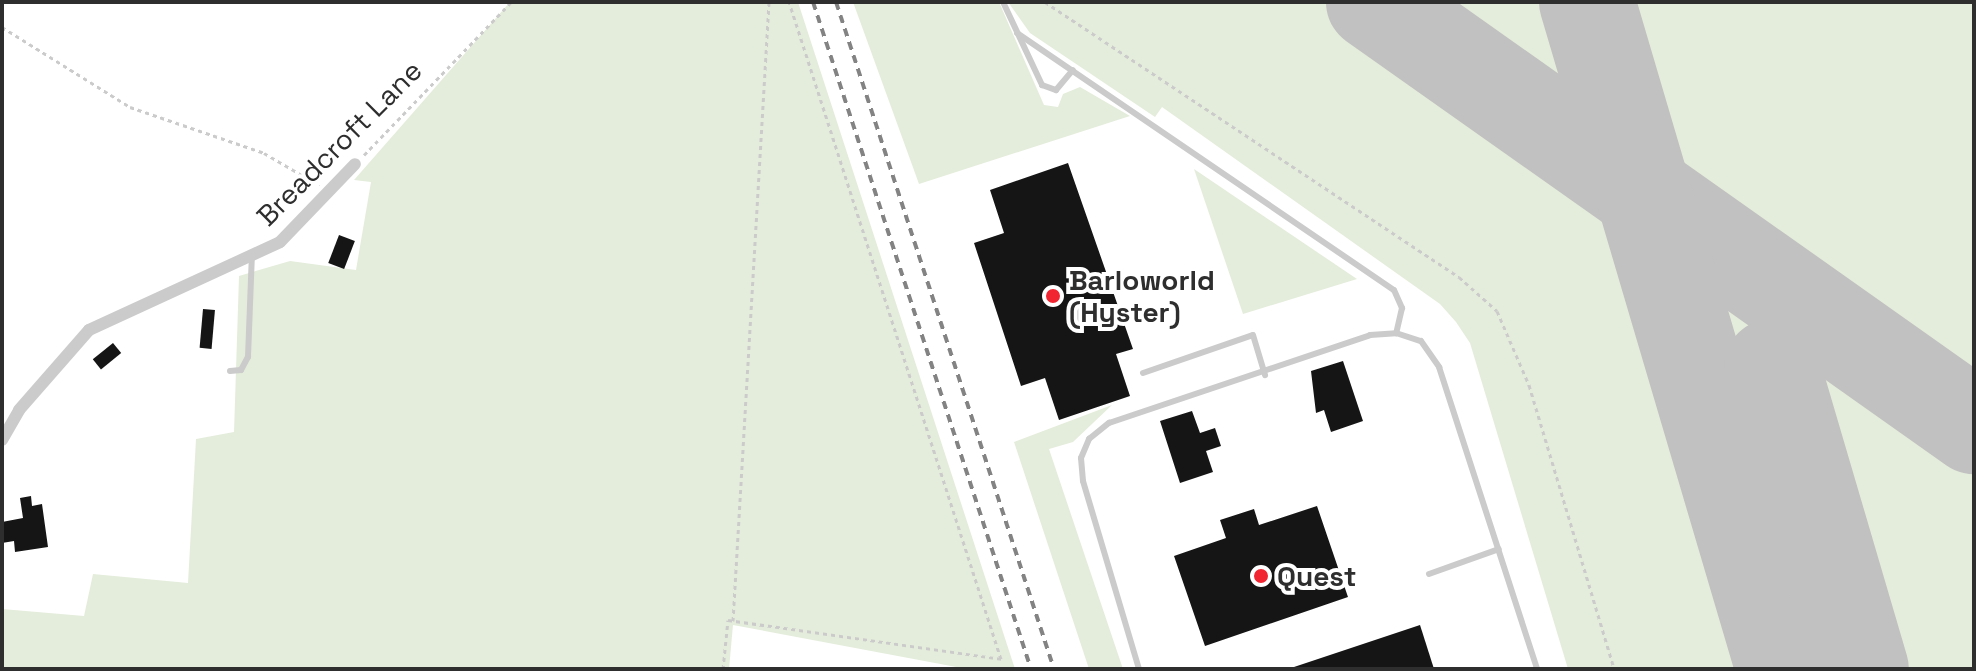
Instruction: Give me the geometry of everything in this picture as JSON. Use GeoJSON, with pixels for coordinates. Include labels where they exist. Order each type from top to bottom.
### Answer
{"type":"FeatureCollection","features":[{"type":"Feature","properties":{"kind":"street","name":"Breadcroft Lane"},"geometry":{"type":"LineString","coordinates":[[2,440],[19,410],[89,330],[280,242],[355,164]]}},
{"type":"Feature","properties":{"kind":"lane"},"geometry":{"type":"LineString","coordinates":[[1003,2],[1046,88],[1061,88],[1073,70]]}},
{"type":"Feature","properties":{"kind":"lane"},"geometry":{"type":"LineString","coordinates":[[1017,33],[1394,290],[1402,308],[1396,333]]}},
{"type":"Feature","properties":{"kind":"lane"},"geometry":{"type":"LineString","coordinates":[[230,371],[241,370],[248,357],[252,255]]}},
{"type":"Feature","properties":{"kind":"lane"},"geometry":{"type":"LineString","coordinates":[[1139,669],[1083,481],[1081,458],[1089,439],[1109,423],[1265,375],[1370,335],[1396,333],[1421,341],[1439,367],[1537,669]]}},
{"type":"Feature","properties":{"kind":"lane"},"geometry":{"type":"LineString","coordinates":[[1143,373],[1253,335],[1265,375]]}},
{"type":"Feature","properties":{"kind":"lane"},"geometry":{"type":"LineString","coordinates":[[1429,574],[1499,549]]}},
{"type":"Feature","properties":{"kind":"path","name":"Breadcroft Lane"},"geometry":{"type":"LineString","coordinates":[[355,164],[511,2]]}},
{"type":"Feature","properties":{"kind":"path"},"geometry":{"type":"LineString","coordinates":[[733,621],[769,2]]}},
{"type":"Feature","properties":{"kind":"path"},"geometry":{"type":"LineString","coordinates":[[723,669],[728,620],[1001,659],[789,2]]}},
{"type":"Feature","properties":{"kind":"path"},"geometry":{"type":"LineString","coordinates":[[2,27],[130,107],[264,153],[329,191]]}},
{"type":"Feature","properties":{"kind":"green space"},"geometry":{"type":"Polygon","coordinates":[[[510,2],[798,2],[1015,669],[967,669],[733,625],[729,669],[2,669],[2,609],[84,616],[93,574],[188,583],[196,439],[234,432],[239,276],[290,261],[356,270],[371,182],[354,180],[510,2]]]}},
{"type":"Feature","properties":{"kind":"green space"},"geometry":{"type":"Polygon","coordinates":[[[853,2],[999,2],[1044,105],[1058,107],[1063,94],[1080,87],[1130,116],[919,184],[853,2]]]}},
{"type":"Feature","properties":{"kind":"green space"},"geometry":{"type":"Polygon","coordinates":[[[1008,2],[1974,2],[1974,669],[1568,669],[1470,343],[1456,322],[1440,304],[1162,107],[1155,117],[1030,33],[1008,2]]]}},
{"type":"Feature","properties":{"kind":"green space"},"geometry":{"type":"Polygon","coordinates":[[[1194,169],[1357,279],[1243,314],[1194,169]]]}},
{"type":"Feature","properties":{"kind":"green space"},"geometry":{"type":"Polygon","coordinates":[[[1112,405],[1073,442],[1049,449],[1123,669],[1089,669],[1014,442],[1112,405]]]}},
{"type":"Feature","properties":{"kind":"building","name":"Barloworld (Hyster)"},"geometry":{"type":"Polygon","coordinates":[[[1068,163],[1133,349],[1116,354],[1130,396],[1059,420],[1045,378],[1021,386],[974,243],[1004,233],[990,190],[1068,163]]]}},
{"type":"Feature","properties":{"kind":"building"},"geometry":{"type":"Polygon","coordinates":[[[339,235],[355,241],[344,269],[328,263],[339,235]]]}},
{"type":"Feature","properties":{"kind":"building"},"geometry":{"type":"Polygon","coordinates":[[[203,309],[215,310],[212,349],[200,348],[203,309]]]}},
{"type":"Feature","properties":{"kind":"building"},"geometry":{"type":"Polygon","coordinates":[[[113,343],[121,353],[101,369],[93,359],[113,343]]]}},
{"type":"Feature","properties":{"kind":"building"},"geometry":{"type":"Polygon","coordinates":[[[1343,361],[1363,421],[1331,432],[1324,410],[1316,413],[1311,371],[1343,361]]]}},
{"type":"Feature","properties":{"kind":"building"},"geometry":{"type":"Polygon","coordinates":[[[1192,411],[1200,433],[1215,428],[1221,446],[1206,451],[1213,472],[1180,483],[1160,421],[1192,411]]]}},
{"type":"Feature","properties":{"kind":"building"},"geometry":{"type":"Polygon","coordinates":[[[31,496],[32,506],[42,504],[48,547],[15,552],[14,541],[2,543],[2,522],[23,518],[20,498],[31,496]]]}},
{"type":"Feature","properties":{"kind":"building","name":"Quest"},"geometry":{"type":"Polygon","coordinates":[[[1317,506],[1348,597],[1205,646],[1174,556],[1226,538],[1220,520],[1254,509],[1259,525],[1317,506]]]}},
{"type":"Feature","properties":{"kind":"building"},"geometry":{"type":"Polygon","coordinates":[[[1420,625],[1434,669],[1294,669],[1294,667],[1420,625]]]}},
{"type":"Feature","properties":{"kind":"runway"},"geometry":{"type":"LineString","coordinates":[[1374,2],[1974,426]]}},
{"type":"Feature","properties":{"kind":"runway"},"geometry":{"type":"LineString","coordinates":[[1587,2],[1784,669]]}},
{"type":"Feature","properties":{"kind":"runway"},"geometry":{"type":"LineString","coordinates":[[1772,367],[1861,669]]}},
{"type":"Feature","properties":{"kind":"railway"},"geometry":{"type":"LineString","coordinates":[[813,2],[1031,669]]}},
{"type":"Feature","properties":{"kind":"railway"},"geometry":{"type":"LineString","coordinates":[[836,2],[1054,669]]}},
{"type":"Feature","properties":{"kind":"place","name":"Barloworld (Hyster)"},"geometry":{"type":"Point","coordinates":[1053,296]}},
{"type":"Feature","properties":{"kind":"place","name":"Quest"},"geometry":{"type":"Point","coordinates":[1261,576]}}]}
